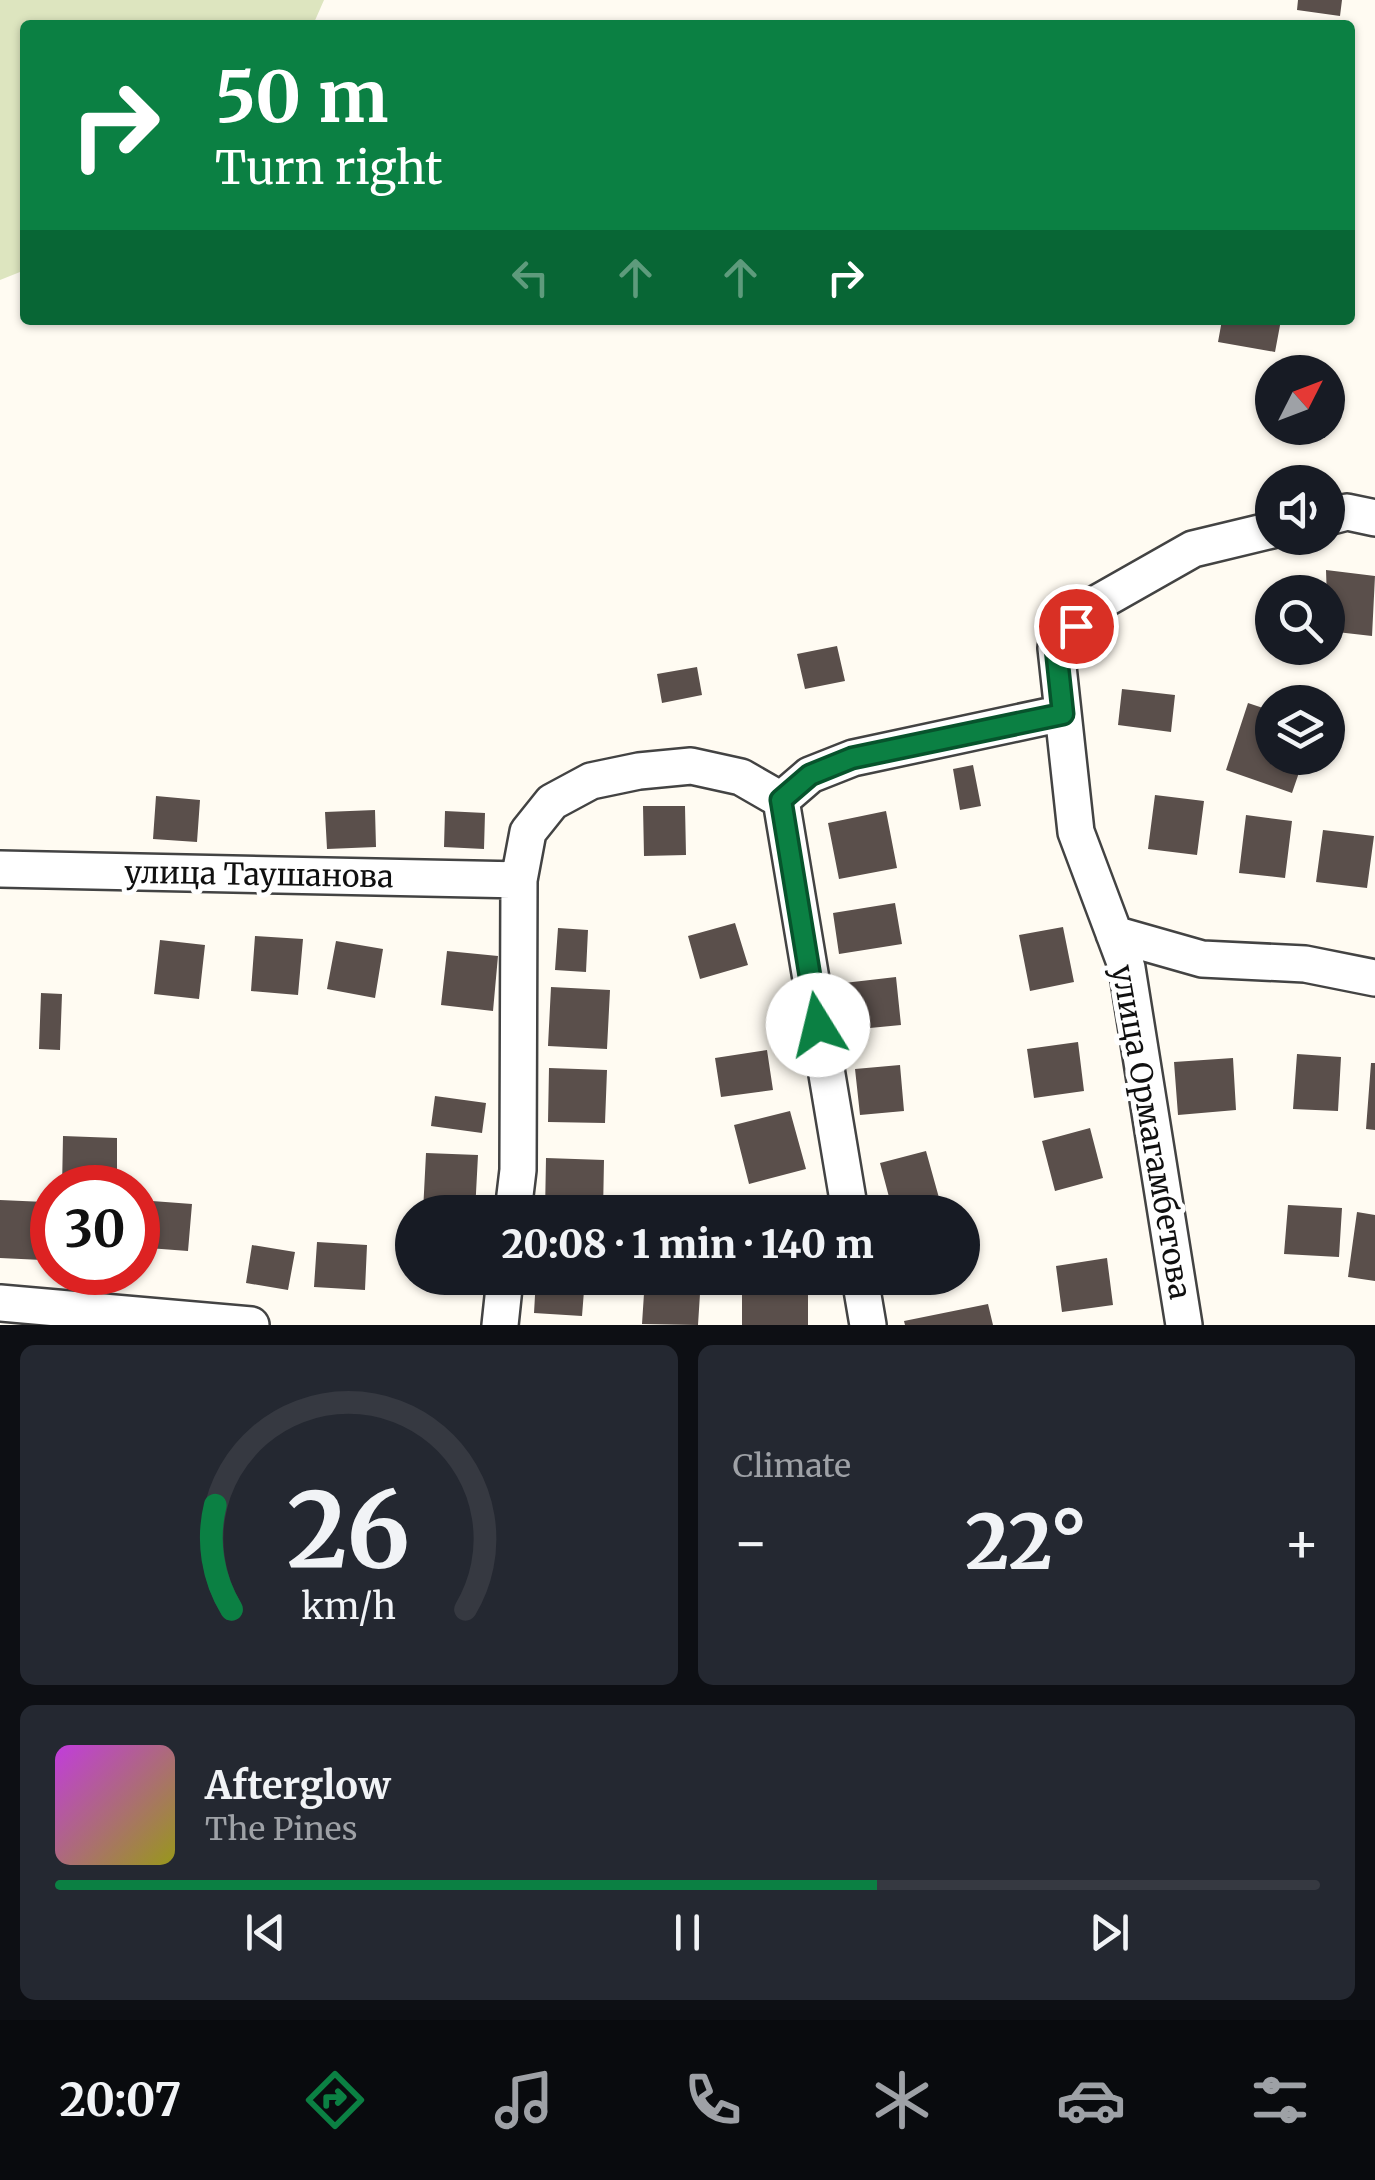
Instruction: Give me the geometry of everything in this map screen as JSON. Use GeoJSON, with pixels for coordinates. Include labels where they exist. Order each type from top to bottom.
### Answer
{"type":"FeatureCollection","features":[{"type":"Feature","properties":{"kind":"street"},"geometry":{"type":"LineString","coordinates":[[1345,512],[1375,518]]}},
{"type":"Feature","properties":{"kind":"street","name":"улица Ормагамбетова"},"geometry":{"type":"LineString","coordinates":[[1184,1325],[1127,968],[1076,832],[1056,648],[1096,604],[1193,549],[1255,534]]}},
{"type":"Feature","properties":{"kind":"street"},"geometry":{"type":"LineString","coordinates":[[781,800],[810,775],[852,758],[1063,714]]}},
{"type":"Feature","properties":{"kind":"street"},"geometry":{"type":"LineString","coordinates":[[515,1195],[518,880],[528,832],[552,802],[591,781],[691,766],[741,776],[781,800],[847,1195]]}},
{"type":"Feature","properties":{"kind":"street","name":"улица Таушанова"},"geometry":{"type":"LineString","coordinates":[[0,869],[518,880]]}},
{"type":"Feature","properties":{"kind":"street"},"geometry":{"type":"LineString","coordinates":[[1114,934],[1202,959],[1305,964],[1375,978]]}},
{"type":"Feature","properties":{"kind":"street"},"geometry":{"type":"LineString","coordinates":[[500,1325],[503,1295]]}},
{"type":"Feature","properties":{"kind":"street"},"geometry":{"type":"LineString","coordinates":[[863,1295],[868,1325]]}},
{"type":"Feature","properties":{"kind":"street"},"geometry":{"type":"LineString","coordinates":[[0,1304],[251,1325]]}},
{"type":"Feature","properties":{"kind":"green space"},"geometry":{"type":"Polygon","coordinates":[[[0,0],[324,0],[315,20],[20,20],[20,272],[0,280],[0,0]]]}},
{"type":"Feature","properties":{"kind":"building"},"geometry":{"type":"Polygon","coordinates":[[[1298,0],[1342,0],[1340,16],[1297,10],[1298,0]]]}},
{"type":"Feature","properties":{"kind":"building"},"geometry":{"type":"Polygon","coordinates":[[[1221,325],[1280,325],[1275,352],[1218,342],[1221,325]]]}},
{"type":"Feature","properties":{"kind":"building"},"geometry":{"type":"Polygon","coordinates":[[[1326,570],[1375,576],[1372,636],[1345,633],[1345,575],[1326,575],[1326,570]]]}},
{"type":"Feature","properties":{"kind":"building"},"geometry":{"type":"Polygon","coordinates":[[[837,646],[845,681],[805,689],[797,654],[837,646]]]}},
{"type":"Feature","properties":{"kind":"building"},"geometry":{"type":"Polygon","coordinates":[[[697,667],[702,695],[662,703],[657,674],[697,667]]]}},
{"type":"Feature","properties":{"kind":"building"},"geometry":{"type":"Polygon","coordinates":[[[1122,689],[1175,695],[1171,732],[1118,725],[1122,689]]]}},
{"type":"Feature","properties":{"kind":"building"},"geometry":{"type":"Polygon","coordinates":[[[1248,703],[1255,705],[1255,775],[1298,775],[1292,793],[1226,770],[1248,703]]]}},
{"type":"Feature","properties":{"kind":"building"},"geometry":{"type":"Polygon","coordinates":[[[973,765],[981,806],[960,810],[953,769],[973,765]]]}},
{"type":"Feature","properties":{"kind":"building"},"geometry":{"type":"Polygon","coordinates":[[[1155,795],[1204,801],[1197,855],[1148,849],[1155,795]]]}},
{"type":"Feature","properties":{"kind":"building"},"geometry":{"type":"Polygon","coordinates":[[[156,796],[200,800],[197,842],[153,839],[156,796]]]}},
{"type":"Feature","properties":{"kind":"building"},"geometry":{"type":"Polygon","coordinates":[[[643,806],[685,806],[686,855],[644,856],[643,806]]]}},
{"type":"Feature","properties":{"kind":"building"},"geometry":{"type":"Polygon","coordinates":[[[375,810],[376,847],[327,849],[325,812],[375,810]]]}},
{"type":"Feature","properties":{"kind":"building"},"geometry":{"type":"Polygon","coordinates":[[[445,811],[485,813],[484,849],[444,847],[445,811]]]}},
{"type":"Feature","properties":{"kind":"building"},"geometry":{"type":"Polygon","coordinates":[[[886,811],[897,868],[839,879],[828,823],[886,811]]]}},
{"type":"Feature","properties":{"kind":"building"},"geometry":{"type":"Polygon","coordinates":[[[1246,815],[1292,821],[1285,878],[1239,873],[1246,815]]]}},
{"type":"Feature","properties":{"kind":"building"},"geometry":{"type":"Polygon","coordinates":[[[1323,830],[1374,836],[1367,888],[1316,882],[1323,830]]]}},
{"type":"Feature","properties":{"kind":"building"},"geometry":{"type":"Polygon","coordinates":[[[895,903],[902,944],[839,954],[833,913],[895,903]]]}},
{"type":"Feature","properties":{"kind":"building"},"geometry":{"type":"Polygon","coordinates":[[[735,923],[748,965],[700,979],[688,936],[735,923]]]}},
{"type":"Feature","properties":{"kind":"building"},"geometry":{"type":"Polygon","coordinates":[[[1063,927],[1074,982],[1030,991],[1019,935],[1063,927]]]}},
{"type":"Feature","properties":{"kind":"building"},"geometry":{"type":"Polygon","coordinates":[[[558,928],[588,930],[586,972],[555,970],[558,928]]]}},
{"type":"Feature","properties":{"kind":"building"},"geometry":{"type":"Polygon","coordinates":[[[255,936],[303,939],[298,995],[251,991],[255,936]]]}},
{"type":"Feature","properties":{"kind":"building"},"geometry":{"type":"Polygon","coordinates":[[[160,940],[205,945],[199,999],[154,994],[160,940]]]}},
{"type":"Feature","properties":{"kind":"building"},"geometry":{"type":"Polygon","coordinates":[[[336,941],[383,949],[375,998],[327,989],[336,941]]]}},
{"type":"Feature","properties":{"kind":"building"},"geometry":{"type":"Polygon","coordinates":[[[447,951],[498,956],[493,1011],[441,1005],[447,951]]]}},
{"type":"Feature","properties":{"kind":"building"},"geometry":{"type":"Polygon","coordinates":[[[896,977],[901,1025],[849,1030],[844,983],[896,977]]]}},
{"type":"Feature","properties":{"kind":"building"},"geometry":{"type":"Polygon","coordinates":[[[551,987],[610,990],[607,1049],[548,1046],[551,987]]]}},
{"type":"Feature","properties":{"kind":"building"},"geometry":{"type":"Polygon","coordinates":[[[41,993],[62,994],[60,1050],[39,1049],[41,993]]]}},
{"type":"Feature","properties":{"kind":"building"},"geometry":{"type":"Polygon","coordinates":[[[1078,1042],[1084,1091],[1034,1098],[1027,1049],[1078,1042]]]}},
{"type":"Feature","properties":{"kind":"building"},"geometry":{"type":"Polygon","coordinates":[[[767,1050],[773,1090],[721,1097],[715,1058],[767,1050]]]}},
{"type":"Feature","properties":{"kind":"building"},"geometry":{"type":"Polygon","coordinates":[[[1297,1054],[1341,1057],[1338,1111],[1293,1109],[1297,1054]]]}},
{"type":"Feature","properties":{"kind":"building"},"geometry":{"type":"Polygon","coordinates":[[[1233,1058],[1236,1110],[1178,1115],[1174,1062],[1233,1058]]]}},
{"type":"Feature","properties":{"kind":"building"},"geometry":{"type":"Polygon","coordinates":[[[1371,1063],[1375,1063],[1375,1130],[1366,1129],[1371,1063]]]}},
{"type":"Feature","properties":{"kind":"building"},"geometry":{"type":"Polygon","coordinates":[[[900,1065],[904,1111],[860,1115],[855,1069],[900,1065]]]}},
{"type":"Feature","properties":{"kind":"building"},"geometry":{"type":"Polygon","coordinates":[[[549,1068],[607,1070],[605,1123],[548,1122],[549,1068]]]}},
{"type":"Feature","properties":{"kind":"building"},"geometry":{"type":"Polygon","coordinates":[[[435,1096],[486,1103],[482,1133],[431,1126],[435,1096]]]}},
{"type":"Feature","properties":{"kind":"building"},"geometry":{"type":"Polygon","coordinates":[[[790,1111],[806,1169],[749,1184],[734,1125],[790,1111]]]}},
{"type":"Feature","properties":{"kind":"building"},"geometry":{"type":"Polygon","coordinates":[[[1090,1128],[1103,1178],[1055,1191],[1042,1141],[1090,1128]]]}},
{"type":"Feature","properties":{"kind":"building"},"geometry":{"type":"Polygon","coordinates":[[[63,1136],[117,1138],[117,1165],[62,1165],[63,1136]]]}},
{"type":"Feature","properties":{"kind":"building"},"geometry":{"type":"Polygon","coordinates":[[[926,1151],[938,1195],[888,1195],[880,1163],[926,1151]]]}},
{"type":"Feature","properties":{"kind":"building"},"geometry":{"type":"Polygon","coordinates":[[[426,1153],[478,1155],[476,1195],[424,1195],[426,1153]]]}},
{"type":"Feature","properties":{"kind":"building"},"geometry":{"type":"Polygon","coordinates":[[[546,1158],[604,1160],[603,1195],[545,1195],[546,1158]]]}},
{"type":"Feature","properties":{"kind":"building"},"geometry":{"type":"Polygon","coordinates":[[[0,1200],[30,1201],[30,1259],[0,1258],[0,1200]]]}},
{"type":"Feature","properties":{"kind":"building"},"geometry":{"type":"Polygon","coordinates":[[[160,1202],[192,1204],[188,1251],[160,1249],[160,1202]]]}},
{"type":"Feature","properties":{"kind":"building"},"geometry":{"type":"Polygon","coordinates":[[[1288,1205],[1342,1208],[1339,1257],[1284,1254],[1288,1205]]]}},
{"type":"Feature","properties":{"kind":"building"},"geometry":{"type":"Polygon","coordinates":[[[1357,1212],[1375,1215],[1375,1281],[1348,1277],[1357,1212]]]}},
{"type":"Feature","properties":{"kind":"building"},"geometry":{"type":"Polygon","coordinates":[[[317,1242],[367,1245],[365,1290],[314,1287],[317,1242]]]}},
{"type":"Feature","properties":{"kind":"building"},"geometry":{"type":"Polygon","coordinates":[[[252,1245],[295,1252],[288,1290],[246,1283],[252,1245]]]}},
{"type":"Feature","properties":{"kind":"building"},"geometry":{"type":"Polygon","coordinates":[[[1107,1258],[1113,1305],[1062,1312],[1056,1266],[1107,1258]]]}},
{"type":"Feature","properties":{"kind":"building"},"geometry":{"type":"Polygon","coordinates":[[[535,1295],[584,1295],[582,1316],[534,1313],[535,1295]]]}},
{"type":"Feature","properties":{"kind":"building"},"geometry":{"type":"Polygon","coordinates":[[[644,1295],[700,1295],[698,1325],[642,1324],[644,1295]]]}},
{"type":"Feature","properties":{"kind":"building"},"geometry":{"type":"Polygon","coordinates":[[[742,1295],[808,1295],[808,1325],[742,1325],[742,1295]]]}},
{"type":"Feature","properties":{"kind":"building"},"geometry":{"type":"Polygon","coordinates":[[[988,1304],[993,1325],[905,1325],[904,1321],[988,1304]]]}},
{"type":"Feature","properties":{"kind":"route"},"geometry":{"type":"LineString","coordinates":[[818,1025],[781,800],[810,775],[852,758],[1063,714],[1056,648],[1076,626]]}}]}
